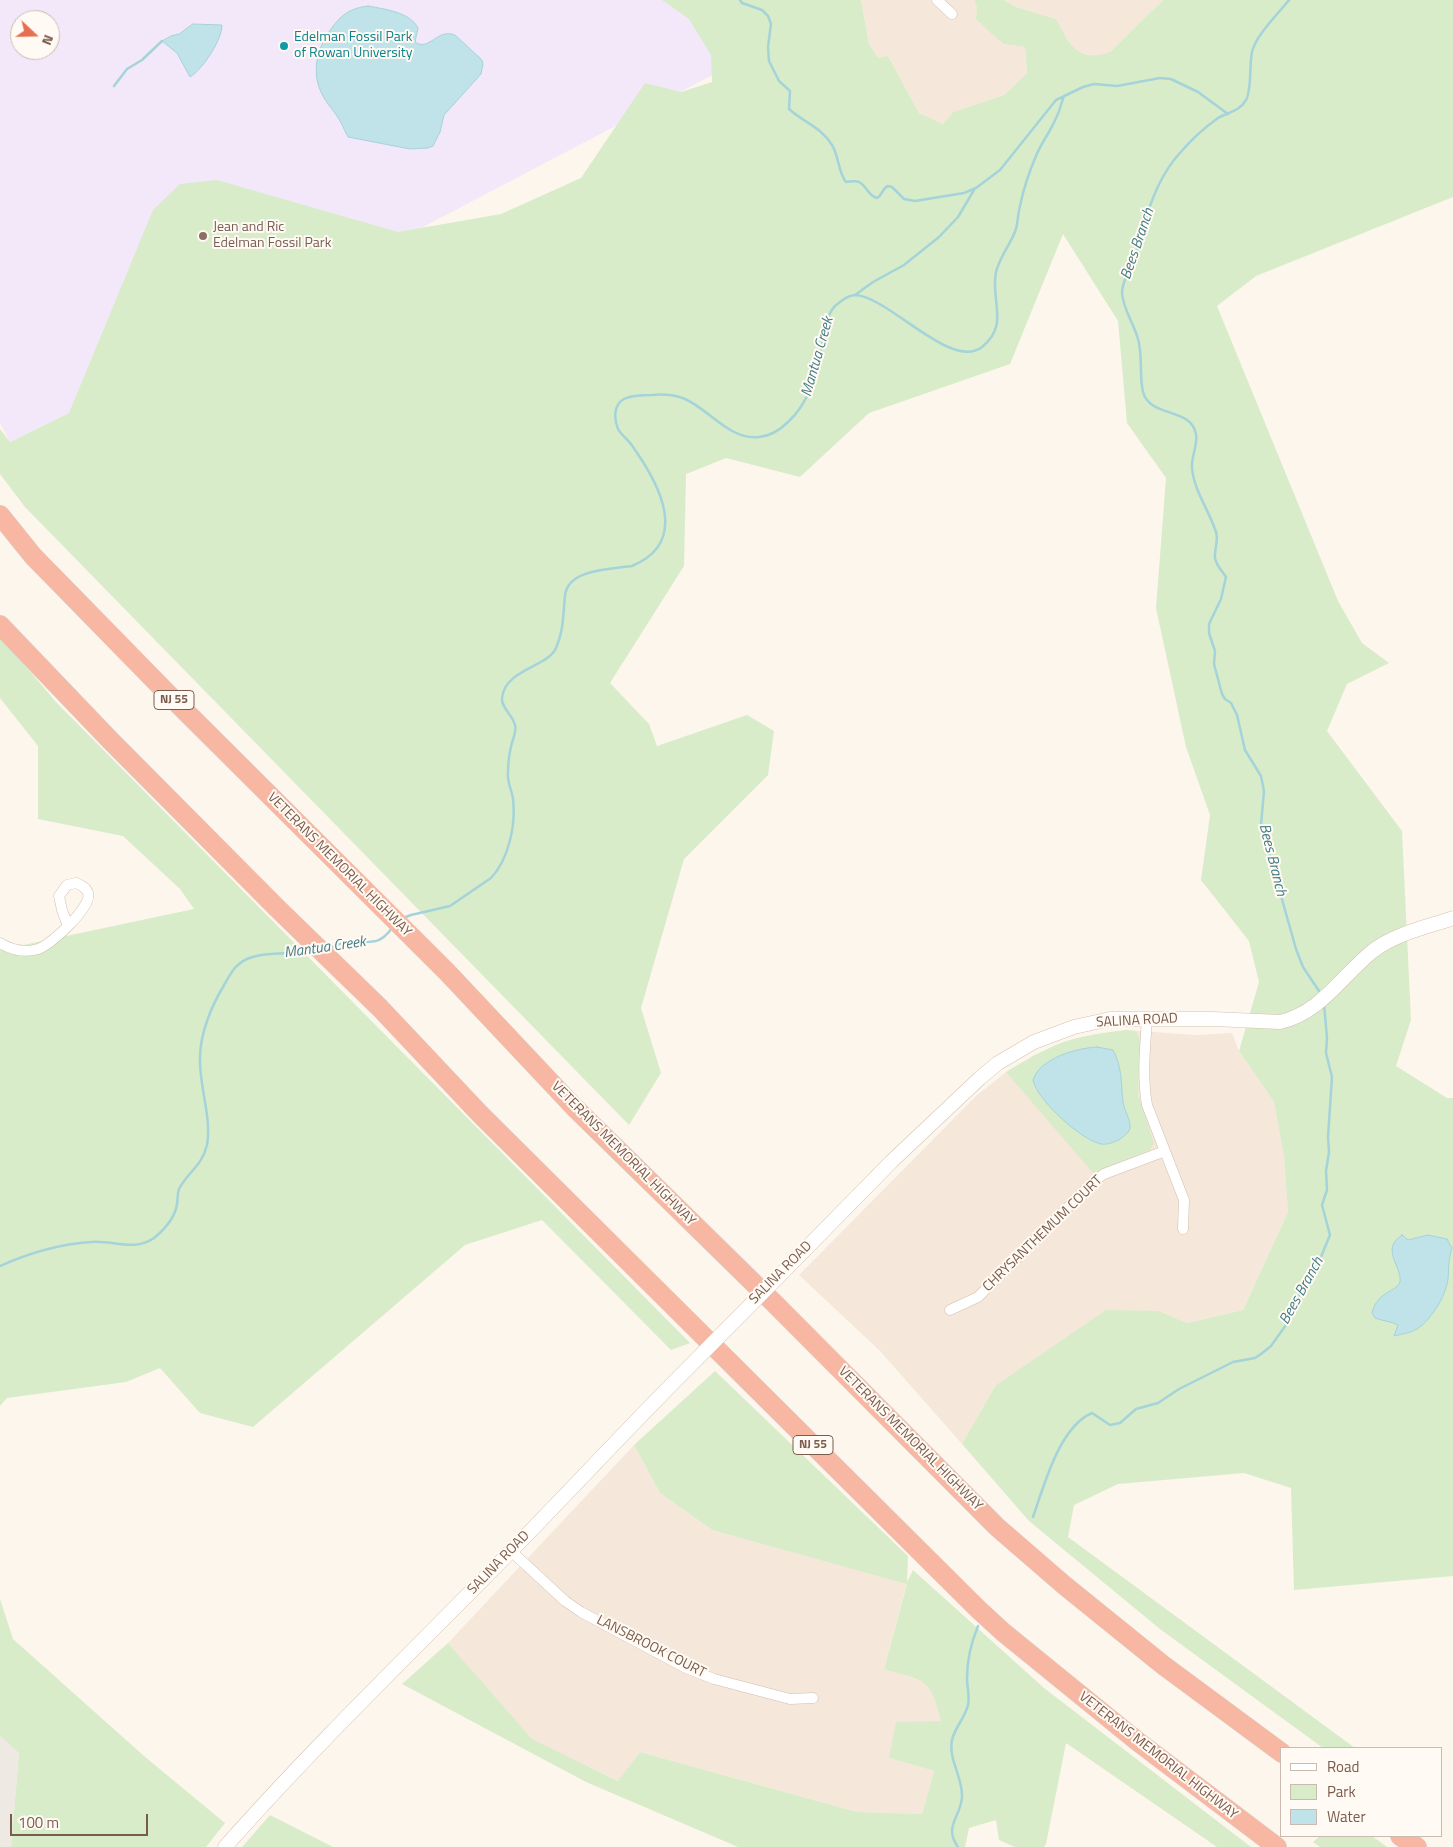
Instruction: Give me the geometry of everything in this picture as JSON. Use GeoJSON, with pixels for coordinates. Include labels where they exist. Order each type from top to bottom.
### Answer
{"type":"FeatureCollection","features":[{"type":"Feature","properties":{"kind":"highway","name":"VETERANS MEMORIAL HIGHWAY"},"geometry":{"type":"LineString","coordinates":[[0,515],[33,556],[304,831],[355,879],[447,972],[574,1107],[998,1526],[1064,1585],[1163,1665],[1280,1753]]}},
{"type":"Feature","properties":{"kind":"highway","name":"VETERANS MEMORIAL HIGHWAY"},"geometry":{"type":"LineString","coordinates":[[0,625],[277,908],[380,1008],[480,1114],[991,1621],[1137,1741],[1277,1847]]}},
{"type":"Feature","properties":{"kind":"highway"},"geometry":{"type":"LineString","coordinates":[[1402,1837],[1417,1847]]}},
{"type":"Feature","properties":{"kind":"street"},"geometry":{"type":"LineString","coordinates":[[937,0],[952,14]]}},
{"type":"Feature","properties":{"kind":"street","name":"SALINA ROAD"},"geometry":{"type":"LineString","coordinates":[[225,1847],[312,1752],[892,1160],[998,1063],[1034,1042],[1074,1027],[1110,1019],[1213,1019],[1280,1022],[1303,1015],[1344,980],[1374,950],[1414,930],[1453,918]]}},
{"type":"Feature","properties":{"kind":"street"},"geometry":{"type":"LineString","coordinates":[[0,943],[19,950],[40,948],[56,938],[68,926]]}},
{"type":"Feature","properties":{"kind":"street"},"geometry":{"type":"LineString","coordinates":[[1147,1019],[1143,1075],[1144,1092],[1147,1105],[1184,1200],[1183,1229]]}},
{"type":"Feature","properties":{"kind":"street","name":"CHRYSANTHEMUM COURT"},"geometry":{"type":"LineString","coordinates":[[950,1310],[978,1297],[1094,1181],[1104,1174],[1165,1151]]}},
{"type":"Feature","properties":{"kind":"street","name":"LANSBROOK COURT"},"geometry":{"type":"LineString","coordinates":[[510,1551],[565,1601],[581,1612],[686,1668],[714,1679],[790,1699],[813,1698]]}},
{"type":"Feature","properties":{"kind":"shaded area","name":"Jean and Ric Edelman Fossil Park"},"geometry":{"type":"Polygon","coordinates":[[[0,0],[664,0],[743,59],[69,413],[10,442],[0,423],[0,0]]]}},
{"type":"Feature","properties":{"kind":"shaded area"},"geometry":{"type":"Polygon","coordinates":[[[861,0],[974,0],[977,8],[1002,44],[1025,47],[1027,73],[1004,95],[953,112],[943,124],[919,113],[888,56],[878,59],[869,44],[861,0]]]}},
{"type":"Feature","properties":{"kind":"shaded area"},"geometry":{"type":"Polygon","coordinates":[[[1004,0],[1163,0],[1111,51],[1095,56],[1077,52],[1056,19],[1016,7],[1004,0]]]}},
{"type":"Feature","properties":{"kind":"shaded area"},"geometry":{"type":"Polygon","coordinates":[[[1126,1030],[1196,1035],[1232,1033],[1239,1051],[1274,1102],[1284,1156],[1288,1212],[1243,1310],[1187,1323],[1159,1311],[995,1386],[962,1444],[880,1351],[799,1275],[976,1096],[1006,1072],[1034,1055],[1060,1044],[1095,1034],[1126,1030]]]}},
{"type":"Feature","properties":{"kind":"shaded area"},"geometry":{"type":"Polygon","coordinates":[[[634,1445],[660,1493],[712,1530],[907,1583],[884,1668],[927,1683],[935,1696],[941,1722],[889,1758],[934,1771],[922,1814],[857,1812],[640,1752],[619,1781],[532,1740],[448,1643],[634,1445]]]}},
{"type":"Feature","properties":{"kind":"shaded area"},"geometry":{"type":"Polygon","coordinates":[[[0,1736],[19,1752],[11,1847],[0,1847],[0,1736]]]}},
{"type":"Feature","properties":{"kind":"green space"},"geometry":{"type":"Polygon","coordinates":[[[662,0],[861,0],[869,44],[878,58],[888,56],[919,113],[943,124],[953,112],[1004,95],[1027,73],[1025,47],[1003,44],[976,19],[977,8],[974,0],[1004,0],[1016,7],[1056,19],[1065,36],[1077,50],[1089,55],[1095,55],[1111,51],[1163,0],[1453,0],[1453,197],[1256,276],[1217,306],[1338,601],[1362,643],[1389,663],[1347,684],[1327,731],[1402,831],[1411,1020],[1396,1066],[1447,1098],[1453,1098],[1453,1576],[1294,1590],[1291,1488],[1244,1473],[1118,1484],[1074,1505],[1068,1537],[1354,1747],[1322,1747],[1160,1629],[1029,1521],[962,1444],[995,1386],[1106,1310],[1159,1311],[1187,1323],[1243,1310],[1288,1212],[1284,1157],[1274,1102],[1239,1051],[1259,982],[1249,941],[1201,880],[1210,815],[1186,747],[1156,608],[1166,478],[1127,423],[1118,321],[1063,234],[1010,364],[869,413],[800,477],[726,458],[686,474],[684,566],[610,683],[649,724],[657,746],[747,715],[774,731],[768,775],[684,859],[641,1008],[661,1073],[629,1125],[25,507],[0,474],[0,429],[10,442],[69,413],[153,210],[180,184],[217,180],[398,232],[501,214],[581,178],[645,83],[681,92],[712,82],[711,55],[689,19],[662,0]]]}},
{"type":"Feature","properties":{"kind":"green space"},"geometry":{"type":"Polygon","coordinates":[[[0,636],[56,702],[690,1343],[671,1350],[542,1220],[465,1245],[253,1427],[200,1413],[160,1368],[126,1382],[7,1398],[0,1406],[0,950],[194,909],[180,889],[123,836],[38,819],[38,746],[0,698],[0,636]]]}},
{"type":"Feature","properties":{"kind":"green space"},"geometry":{"type":"Polygon","coordinates":[[[1126,1030],[1136,1031],[1140,1039],[1138,1095],[1154,1143],[1150,1150],[1093,1173],[1006,1072],[1066,1041],[1126,1030]]]}},
{"type":"Feature","properties":{"kind":"green space"},"geometry":{"type":"Polygon","coordinates":[[[715,1371],[908,1556],[907,1582],[913,1570],[1044,1688],[1251,1847],[1217,1847],[1066,1743],[1044,1847],[1015,1847],[999,1840],[996,1820],[969,1828],[965,1847],[738,1847],[586,1782],[402,1684],[448,1643],[532,1739],[618,1781],[640,1752],[857,1812],[922,1814],[934,1771],[889,1758],[896,1722],[941,1721],[933,1696],[924,1683],[909,1676],[884,1669],[907,1584],[712,1530],[660,1493],[634,1445],[715,1371]]]}},
{"type":"Feature","properties":{"kind":"green space"},"geometry":{"type":"Polygon","coordinates":[[[0,1599],[13,1639],[144,1756],[225,1823],[206,1847],[11,1847],[19,1753],[0,1736],[0,1599]]]}},
{"type":"Feature","properties":{"kind":"green space"},"geometry":{"type":"Polygon","coordinates":[[[270,1815],[333,1847],[242,1847],[270,1815]]]}},
{"type":"Feature","properties":{"kind":"green space"},"geometry":{"type":"Polygon","coordinates":[[[1319,1837],[1373,1837],[1387,1847],[1320,1847],[1313,1842],[1319,1837]]]}},
{"type":"Feature","properties":{"kind":"water"},"geometry":{"type":"Polygon","coordinates":[[[368,6],[396,12],[409,18],[418,28],[415,42],[425,44],[443,35],[455,35],[482,60],[481,74],[444,115],[440,132],[433,146],[410,149],[348,137],[339,119],[321,92],[316,73],[316,64],[321,46],[342,16],[356,8],[368,6]]]}},
{"type":"Feature","properties":{"kind":"water"},"geometry":{"type":"Polygon","coordinates":[[[193,24],[222,25],[219,38],[211,54],[190,77],[177,53],[162,41],[179,34],[193,24]]]}},
{"type":"Feature","properties":{"kind":"water"},"geometry":{"type":"Polygon","coordinates":[[[1097,1047],[1113,1050],[1116,1056],[1121,1075],[1124,1105],[1130,1125],[1125,1136],[1106,1144],[1092,1141],[1061,1118],[1042,1098],[1033,1080],[1037,1072],[1051,1060],[1080,1049],[1097,1047]]]}},
{"type":"Feature","properties":{"kind":"water"},"geometry":{"type":"Polygon","coordinates":[[[1402,1235],[1408,1240],[1428,1235],[1447,1239],[1452,1248],[1447,1286],[1437,1307],[1417,1329],[1394,1336],[1398,1325],[1375,1318],[1372,1313],[1378,1300],[1400,1282],[1392,1248],[1395,1241],[1402,1235]]]}},
{"type":"Feature","properties":{"kind":"waterway"},"geometry":{"type":"LineString","coordinates":[[740,0],[742,3],[762,10],[768,16],[771,24],[768,47],[769,61],[779,81],[790,91],[789,109],[828,139],[834,149],[841,174],[846,182],[859,182],[877,198],[888,186],[892,187],[904,199],[915,201],[964,193],[976,188],[1000,170],[1056,100],[1083,87],[1094,84],[1117,86],[1160,78],[1171,79],[1198,92],[1228,114]]}},
{"type":"Feature","properties":{"kind":"waterway","name":"Bees Branch"},"geometry":{"type":"LineString","coordinates":[[1289,0],[1254,45],[1251,57],[1249,90],[1246,100],[1237,109],[1218,118],[1202,130],[1183,149],[1166,171],[1152,201],[1136,254],[1124,281],[1122,293],[1124,305],[1138,339],[1142,386],[1147,400],[1154,406],[1187,420],[1193,426],[1196,434],[1192,464],[1193,476],[1216,532],[1216,561],[1226,577],[1221,599],[1209,624],[1209,633],[1215,651],[1214,664],[1222,694],[1231,703],[1237,715],[1245,750],[1261,776],[1264,791],[1261,825],[1296,949],[1303,967],[1321,994]]}},
{"type":"Feature","properties":{"kind":"waterway"},"geometry":{"type":"LineString","coordinates":[[114,86],[127,69],[142,60],[162,41]]}},
{"type":"Feature","properties":{"kind":"waterway","name":"Mantua Creek"},"geometry":{"type":"LineString","coordinates":[[403,918],[450,906],[491,878],[507,851],[514,809],[508,777],[509,757],[515,728],[514,721],[503,705],[502,698],[505,688],[518,674],[545,660],[556,648],[562,628],[565,596],[568,587],[573,580],[591,572],[632,566],[650,556],[660,543],[665,528],[660,495],[643,462],[618,429],[615,412],[620,402],[624,399],[638,396],[669,395],[685,399],[694,404],[738,434],[748,437],[771,434],[785,425],[802,406],[814,377],[829,314],[837,304],[853,295],[870,299],[938,342],[954,349],[969,352],[982,347],[990,339],[997,321],[996,272],[1016,229],[1023,194],[1034,162],[1059,113],[1064,96]]}},
{"type":"Feature","properties":{"kind":"waterway"},"geometry":{"type":"LineString","coordinates":[[855,295],[873,282],[904,265],[939,237],[958,217],[974,190]]}},
{"type":"Feature","properties":{"kind":"waterway","name":"Mantua Creek"},"geometry":{"type":"LineString","coordinates":[[329,948],[346,943],[379,940],[392,928]]}},
{"type":"Feature","properties":{"kind":"waterway","name":"Mantua Creek"},"geometry":{"type":"LineString","coordinates":[[0,1266],[33,1253],[79,1243],[139,1244],[154,1238],[162,1231],[174,1214],[179,1189],[202,1158],[207,1145],[208,1124],[200,1069],[200,1049],[210,1012],[219,995],[233,971],[247,959],[262,955],[311,951]]}},
{"type":"Feature","properties":{"kind":"waterway","name":"Bees Branch"},"geometry":{"type":"LineString","coordinates":[[1033,1517],[1054,1459],[1070,1431],[1080,1420],[1092,1413],[1110,1425],[1120,1423],[1136,1409],[1158,1403],[1179,1389],[1233,1362],[1255,1358],[1271,1346],[1288,1322],[1298,1297],[1316,1269],[1330,1235],[1322,1205],[1327,1190],[1326,1171],[1329,1152],[1328,1137],[1332,1077],[1326,1053],[1327,1038],[1324,1004]]}},
{"type":"Feature","properties":{"kind":"waterway","name":"Bees Branch"},"geometry":{"type":"LineString","coordinates":[[958,1847],[954,1840],[952,1827],[961,1804],[962,1790],[951,1747],[953,1735],[968,1705],[968,1665],[971,1645],[978,1626]]}},
{"type":"Feature","properties":{"kind":"place","name":"Edelman Fossil Park of Rowan University"},"geometry":{"type":"Point","coordinates":[284,46]}},
{"type":"Feature","properties":{"kind":"place","name":"Jean and Ric Edelman Fossil Park"},"geometry":{"type":"Point","coordinates":[203,236]}}]}
